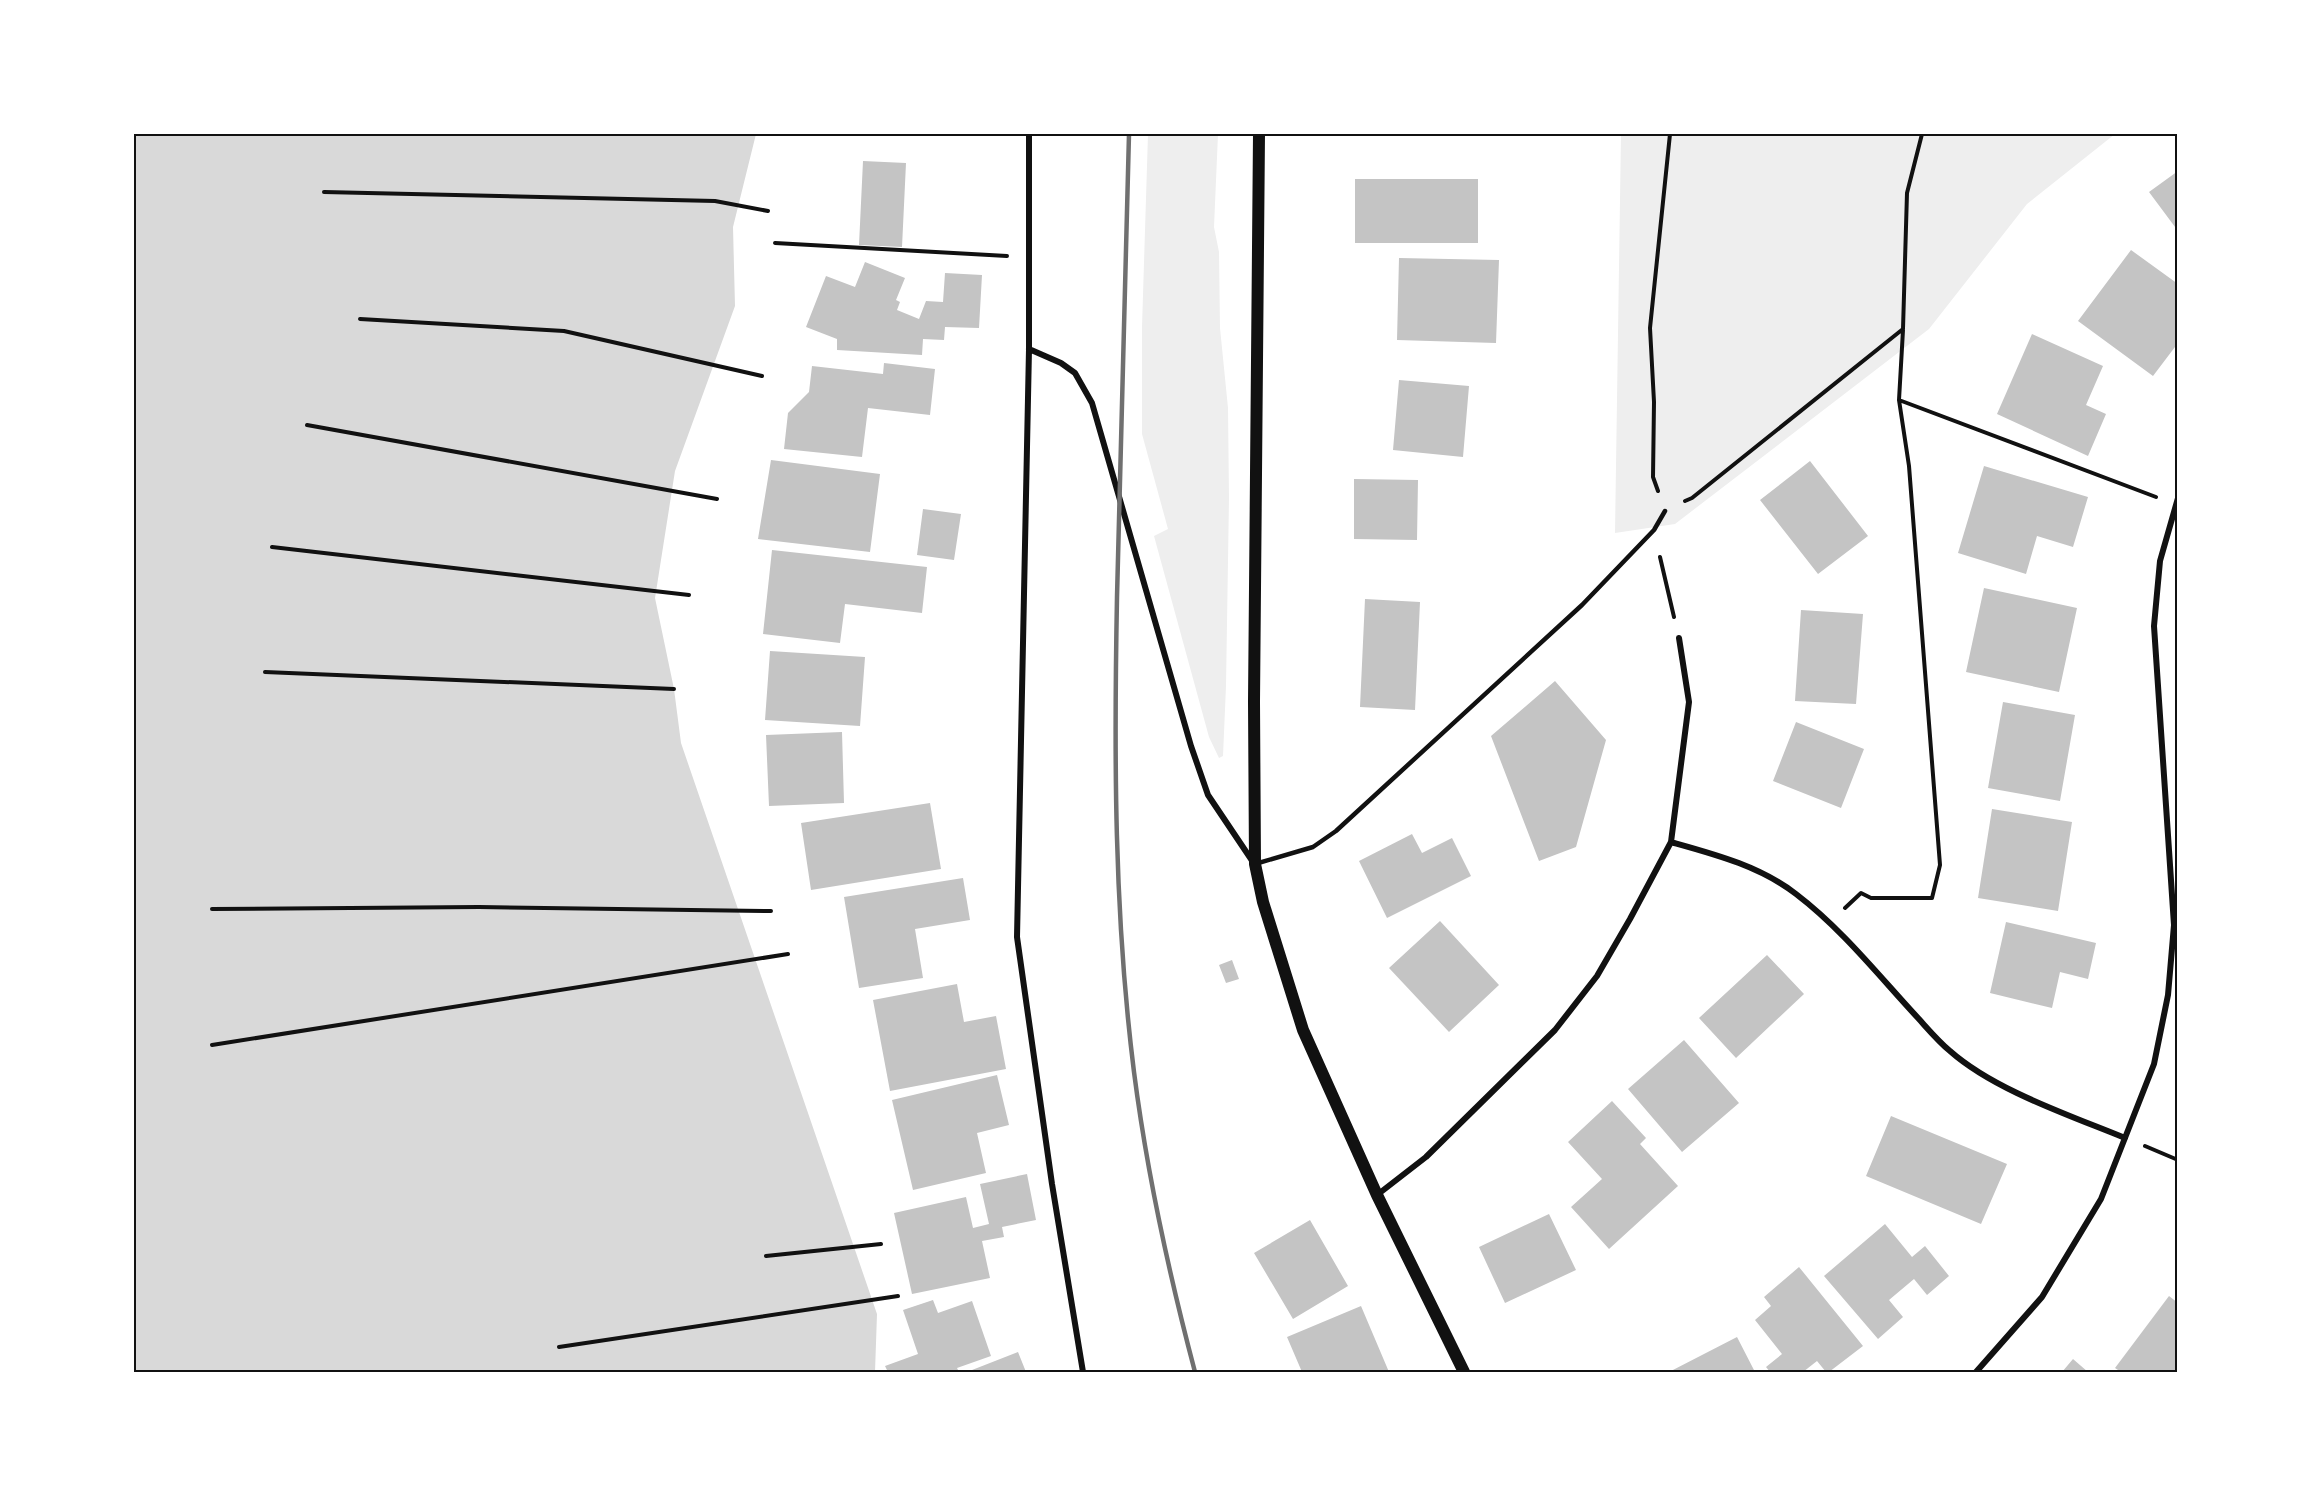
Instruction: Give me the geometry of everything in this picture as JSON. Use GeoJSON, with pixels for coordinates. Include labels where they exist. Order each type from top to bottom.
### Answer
{"type":"FeatureCollection","features":[{"type":"Feature","properties":{"kind":"main road"},"geometry":{"type":"LineString","coordinates":[[1259,134],[1254,702],[1255,864],[1263,902],[1303,1030],[1377,1195],[1464,1372]]}},
{"type":"Feature","properties":{"kind":"street"},"geometry":{"type":"LineString","coordinates":[[1029,134],[1029,349],[1017,937],[1052,1184],[1083,1372]]}},
{"type":"Feature","properties":{"kind":"street"},"geometry":{"type":"LineString","coordinates":[[1029,349],[1060,363],[1075,373],[1092,403],[1191,746],[1209,795],[1255,864]]}},
{"type":"Feature","properties":{"kind":"street"},"geometry":{"type":"LineString","coordinates":[[1976,1372],[2042,1297],[2101,1199],[2154,1064],[2168,995],[2174,937],[2170,835],[2154,626],[2160,561],[2176,501]]}},
{"type":"Feature","properties":{"kind":"street"},"geometry":{"type":"LineString","coordinates":[[1377,1195],[1426,1157],[1555,1030],[1597,976],[1671,842],[1689,702],[1678,638]]}},
{"type":"Feature","properties":{"kind":"street"},"geometry":{"type":"LineString","coordinates":[[1671,842],[1726,858],[1766,875],[1796,893],[1833,927],[1949,1050],[1974,1070],[2031,1099],[2125,1138]]}},
{"type":"Feature","properties":{"kind":"lane"},"geometry":{"type":"LineString","coordinates":[[1255,864],[1313,847],[1336,831],[1582,605],[1654,530],[1665,511]]}},
{"type":"Feature","properties":{"kind":"path"},"geometry":{"type":"LineString","coordinates":[[1670,134],[1650,328],[1654,402],[1653,477],[1665,511],[1692,498],[1903,329]]}},
{"type":"Feature","properties":{"kind":"path"},"geometry":{"type":"LineString","coordinates":[[1833,927],[1841,912],[1861,893],[1871,898],[1932,898],[1940,866],[1909,466],[1899,400],[1907,193],[1922,134]]}},
{"type":"Feature","properties":{"kind":"path"},"geometry":{"type":"LineString","coordinates":[[324,192],[715,201],[768,211]]}},
{"type":"Feature","properties":{"kind":"path"},"geometry":{"type":"LineString","coordinates":[[775,243],[991,255]]}},
{"type":"Feature","properties":{"kind":"path"},"geometry":{"type":"LineString","coordinates":[[360,319],[564,331],[762,376]]}},
{"type":"Feature","properties":{"kind":"path"},"geometry":{"type":"LineString","coordinates":[[1899,400],[2176,501]]}},
{"type":"Feature","properties":{"kind":"path"},"geometry":{"type":"LineString","coordinates":[[307,425],[717,499]]}},
{"type":"Feature","properties":{"kind":"path"},"geometry":{"type":"LineString","coordinates":[[1654,530],[1678,638]]}},
{"type":"Feature","properties":{"kind":"path"},"geometry":{"type":"LineString","coordinates":[[272,547],[690,595]]}},
{"type":"Feature","properties":{"kind":"path"},"geometry":{"type":"LineString","coordinates":[[265,672],[674,689]]}},
{"type":"Feature","properties":{"kind":"path"},"geometry":{"type":"LineString","coordinates":[[212,909],[478,907],[771,912]]}},
{"type":"Feature","properties":{"kind":"path"},"geometry":{"type":"LineString","coordinates":[[212,1045],[788,954]]}},
{"type":"Feature","properties":{"kind":"path"},"geometry":{"type":"LineString","coordinates":[[2125,1138],[2178,1160]]}},
{"type":"Feature","properties":{"kind":"path"},"geometry":{"type":"LineString","coordinates":[[766,1256],[881,1244]]}},
{"type":"Feature","properties":{"kind":"path"},"geometry":{"type":"LineString","coordinates":[[559,1347],[898,1296]]}},
{"type":"Feature","properties":{"kind":"shaded area"},"geometry":{"type":"Polygon","coordinates":[[[134,134],[756,134],[733,227],[735,306],[675,471],[655,598],[674,689],[681,743],[877,1314],[875,1372],[134,1372],[134,134]]]}},
{"type":"Feature","properties":{"kind":"shaded area"},"geometry":{"type":"Polygon","coordinates":[[[1148,134],[1218,134],[1214,227],[1219,252],[1220,328],[1228,408],[1229,498],[1226,686],[1223,756],[1219,758],[1209,737],[1154,536],[1168,529],[1142,434],[1142,327],[1148,134]]]}},
{"type":"Feature","properties":{"kind":"shaded area"},"geometry":{"type":"Polygon","coordinates":[[[1621,134],[2115,134],[2027,204],[1929,329],[1675,524],[1615,533],[1621,134]]]}},
{"type":"Feature","properties":{"kind":"building"},"geometry":{"type":"Polygon","coordinates":[[[863,161],[906,163],[902,247],[859,245],[863,161]]]}},
{"type":"Feature","properties":{"kind":"building"},"geometry":{"type":"Polygon","coordinates":[[[2178,171],[2178,231],[2149,192],[2178,171]]]}},
{"type":"Feature","properties":{"kind":"building"},"geometry":{"type":"Polygon","coordinates":[[[1355,179],[1478,179],[1478,243],[1355,243],[1355,179]]]}},
{"type":"Feature","properties":{"kind":"building"},"geometry":{"type":"Polygon","coordinates":[[[2131,250],[2178,284],[2178,343],[2153,376],[2078,321],[2131,250]]]}},
{"type":"Feature","properties":{"kind":"building"},"geometry":{"type":"Polygon","coordinates":[[[1399,258],[1499,260],[1496,343],[1397,340],[1399,258]]]}},
{"type":"Feature","properties":{"kind":"building"},"geometry":{"type":"Polygon","coordinates":[[[865,262],[905,278],[896,300],[900,302],[897,310],[919,319],[926,301],[943,302],[945,273],[982,275],[979,328],[945,327],[944,340],[923,339],[922,355],[837,350],[837,339],[806,327],[826,276],[855,287],[865,262]]]}},
{"type":"Feature","properties":{"kind":"building"},"geometry":{"type":"Polygon","coordinates":[[[2032,334],[2103,366],[2086,405],[2106,414],[2088,456],[1997,414],[2032,334]]]}},
{"type":"Feature","properties":{"kind":"building"},"geometry":{"type":"Polygon","coordinates":[[[884,363],[935,369],[930,415],[868,408],[862,457],[784,449],[788,413],[809,392],[812,366],[883,374],[884,363]]]}},
{"type":"Feature","properties":{"kind":"building"},"geometry":{"type":"Polygon","coordinates":[[[1399,380],[1469,386],[1463,457],[1393,450],[1399,380]]]}},
{"type":"Feature","properties":{"kind":"building"},"geometry":{"type":"Polygon","coordinates":[[[771,460],[880,474],[870,552],[758,539],[771,460]]]}},
{"type":"Feature","properties":{"kind":"building"},"geometry":{"type":"Polygon","coordinates":[[[1810,461],[1868,536],[1818,574],[1760,500],[1810,461]]]}},
{"type":"Feature","properties":{"kind":"building"},"geometry":{"type":"Polygon","coordinates":[[[1984,466],[2088,497],[2073,547],[2037,536],[2026,574],[1958,553],[1984,466]]]}},
{"type":"Feature","properties":{"kind":"building"},"geometry":{"type":"Polygon","coordinates":[[[1354,479],[1418,480],[1417,540],[1354,539],[1354,479]]]}},
{"type":"Feature","properties":{"kind":"building"},"geometry":{"type":"Polygon","coordinates":[[[923,509],[961,514],[954,560],[917,555],[923,509]]]}},
{"type":"Feature","properties":{"kind":"building"},"geometry":{"type":"Polygon","coordinates":[[[772,550],[927,567],[922,613],[845,604],[840,643],[763,634],[772,550]]]}},
{"type":"Feature","properties":{"kind":"building"},"geometry":{"type":"Polygon","coordinates":[[[1984,588],[2077,608],[2059,692],[1966,672],[1984,588]]]}},
{"type":"Feature","properties":{"kind":"building"},"geometry":{"type":"Polygon","coordinates":[[[1365,599],[1420,602],[1415,710],[1360,707],[1365,599]]]}},
{"type":"Feature","properties":{"kind":"building"},"geometry":{"type":"Polygon","coordinates":[[[1801,610],[1863,614],[1856,704],[1795,701],[1801,610]]]}},
{"type":"Feature","properties":{"kind":"building"},"geometry":{"type":"Polygon","coordinates":[[[770,651],[865,657],[860,726],[765,720],[770,651]]]}},
{"type":"Feature","properties":{"kind":"building"},"geometry":{"type":"Polygon","coordinates":[[[1555,681],[1606,740],[1576,847],[1539,861],[1491,736],[1555,681]]]}},
{"type":"Feature","properties":{"kind":"building"},"geometry":{"type":"Polygon","coordinates":[[[2003,702],[2075,715],[2060,801],[1988,788],[2003,702]]]}},
{"type":"Feature","properties":{"kind":"building"},"geometry":{"type":"Polygon","coordinates":[[[1796,722],[1864,749],[1841,808],[1773,781],[1796,722]]]}},
{"type":"Feature","properties":{"kind":"building"},"geometry":{"type":"Polygon","coordinates":[[[842,732],[844,803],[769,806],[766,735],[842,732]]]}},
{"type":"Feature","properties":{"kind":"building"},"geometry":{"type":"Polygon","coordinates":[[[930,803],[941,869],[811,890],[801,823],[930,803]]]}},
{"type":"Feature","properties":{"kind":"building"},"geometry":{"type":"Polygon","coordinates":[[[1992,809],[2072,822],[2058,911],[1978,898],[1992,809]]]}},
{"type":"Feature","properties":{"kind":"building"},"geometry":{"type":"Polygon","coordinates":[[[1412,834],[1422,853],[1452,838],[1471,876],[1387,918],[1359,861],[1412,834]]]}},
{"type":"Feature","properties":{"kind":"building"},"geometry":{"type":"Polygon","coordinates":[[[963,878],[970,920],[915,929],[923,978],[859,988],[844,897],[963,878]]]}},
{"type":"Feature","properties":{"kind":"building"},"geometry":{"type":"Polygon","coordinates":[[[1440,921],[1499,985],[1449,1032],[1389,968],[1440,921]]]}},
{"type":"Feature","properties":{"kind":"building"},"geometry":{"type":"Polygon","coordinates":[[[2006,922],[2096,943],[2088,979],[2060,972],[2052,1008],[1990,993],[2006,922]]]}},
{"type":"Feature","properties":{"kind":"building"},"geometry":{"type":"Polygon","coordinates":[[[1767,955],[1804,994],[1736,1058],[1699,1018],[1767,955]]]}},
{"type":"Feature","properties":{"kind":"building"},"geometry":{"type":"Polygon","coordinates":[[[1232,960],[1239,979],[1226,983],[1219,965],[1232,960]]]}},
{"type":"Feature","properties":{"kind":"building"},"geometry":{"type":"Polygon","coordinates":[[[957,984],[964,1022],[996,1016],[1006,1069],[890,1091],[873,1000],[957,984]]]}},
{"type":"Feature","properties":{"kind":"building"},"geometry":{"type":"Polygon","coordinates":[[[1684,1040],[1739,1103],[1682,1152],[1628,1089],[1684,1040]]]}},
{"type":"Feature","properties":{"kind":"building"},"geometry":{"type":"Polygon","coordinates":[[[997,1075],[1009,1125],[977,1133],[986,1173],[913,1190],[892,1100],[997,1075]]]}},
{"type":"Feature","properties":{"kind":"building"},"geometry":{"type":"Polygon","coordinates":[[[1612,1101],[1646,1138],[1640,1144],[1678,1186],[1609,1249],[1571,1207],[1602,1179],[1568,1142],[1612,1101]]]}},
{"type":"Feature","properties":{"kind":"building"},"geometry":{"type":"Polygon","coordinates":[[[1891,1116],[2007,1164],[1981,1224],[1866,1176],[1891,1116]]]}},
{"type":"Feature","properties":{"kind":"building"},"geometry":{"type":"Polygon","coordinates":[[[1027,1174],[1036,1220],[1002,1227],[1004,1237],[982,1241],[990,1278],[912,1294],[894,1213],[966,1197],[973,1228],[989,1224],[980,1184],[1027,1174]]]}},
{"type":"Feature","properties":{"kind":"building"},"geometry":{"type":"Polygon","coordinates":[[[1549,1214],[1576,1270],[1505,1303],[1479,1247],[1549,1214]]]}},
{"type":"Feature","properties":{"kind":"building"},"geometry":{"type":"Polygon","coordinates":[[[1310,1220],[1348,1286],[1293,1319],[1254,1253],[1310,1220]]]}},
{"type":"Feature","properties":{"kind":"building"},"geometry":{"type":"Polygon","coordinates":[[[1885,1224],[1912,1257],[1925,1246],[1949,1276],[1927,1295],[1914,1279],[1889,1300],[1903,1317],[1878,1339],[1824,1276],[1885,1224]]]}},
{"type":"Feature","properties":{"kind":"building"},"geometry":{"type":"Polygon","coordinates":[[[1799,1267],[1863,1346],[1829,1372],[1826,1372],[1817,1361],[1803,1372],[1770,1372],[1766,1367],[1782,1354],[1755,1320],[1771,1306],[1764,1297],[1799,1267]]]}},
{"type":"Feature","properties":{"kind":"building"},"geometry":{"type":"Polygon","coordinates":[[[2169,1296],[2178,1303],[2178,1372],[2121,1372],[2115,1368],[2169,1296]]]}},
{"type":"Feature","properties":{"kind":"building"},"geometry":{"type":"Polygon","coordinates":[[[933,1300],[938,1313],[972,1301],[991,1356],[957,1368],[959,1372],[888,1372],[885,1366],[918,1354],[903,1310],[933,1300]]]}},
{"type":"Feature","properties":{"kind":"building"},"geometry":{"type":"Polygon","coordinates":[[[1361,1306],[1389,1372],[1302,1372],[1287,1337],[1361,1306]]]}},
{"type":"Feature","properties":{"kind":"building"},"geometry":{"type":"Polygon","coordinates":[[[1737,1337],[1755,1372],[1669,1372],[1737,1337]]]}},
{"type":"Feature","properties":{"kind":"building"},"geometry":{"type":"Polygon","coordinates":[[[1018,1352],[1026,1372],[973,1372],[972,1370],[1018,1352]]]}},
{"type":"Feature","properties":{"kind":"building"},"geometry":{"type":"Polygon","coordinates":[[[2073,1359],[2088,1372],[2062,1372],[2073,1359]]]}},
{"type":"Feature","properties":{"kind":"railway"},"geometry":{"type":"LineString","coordinates":[[1129,134],[1116,656],[1117,834],[1122,953],[1127,1013],[1145,1148],[1176,1298],[1195,1372]]}}]}
